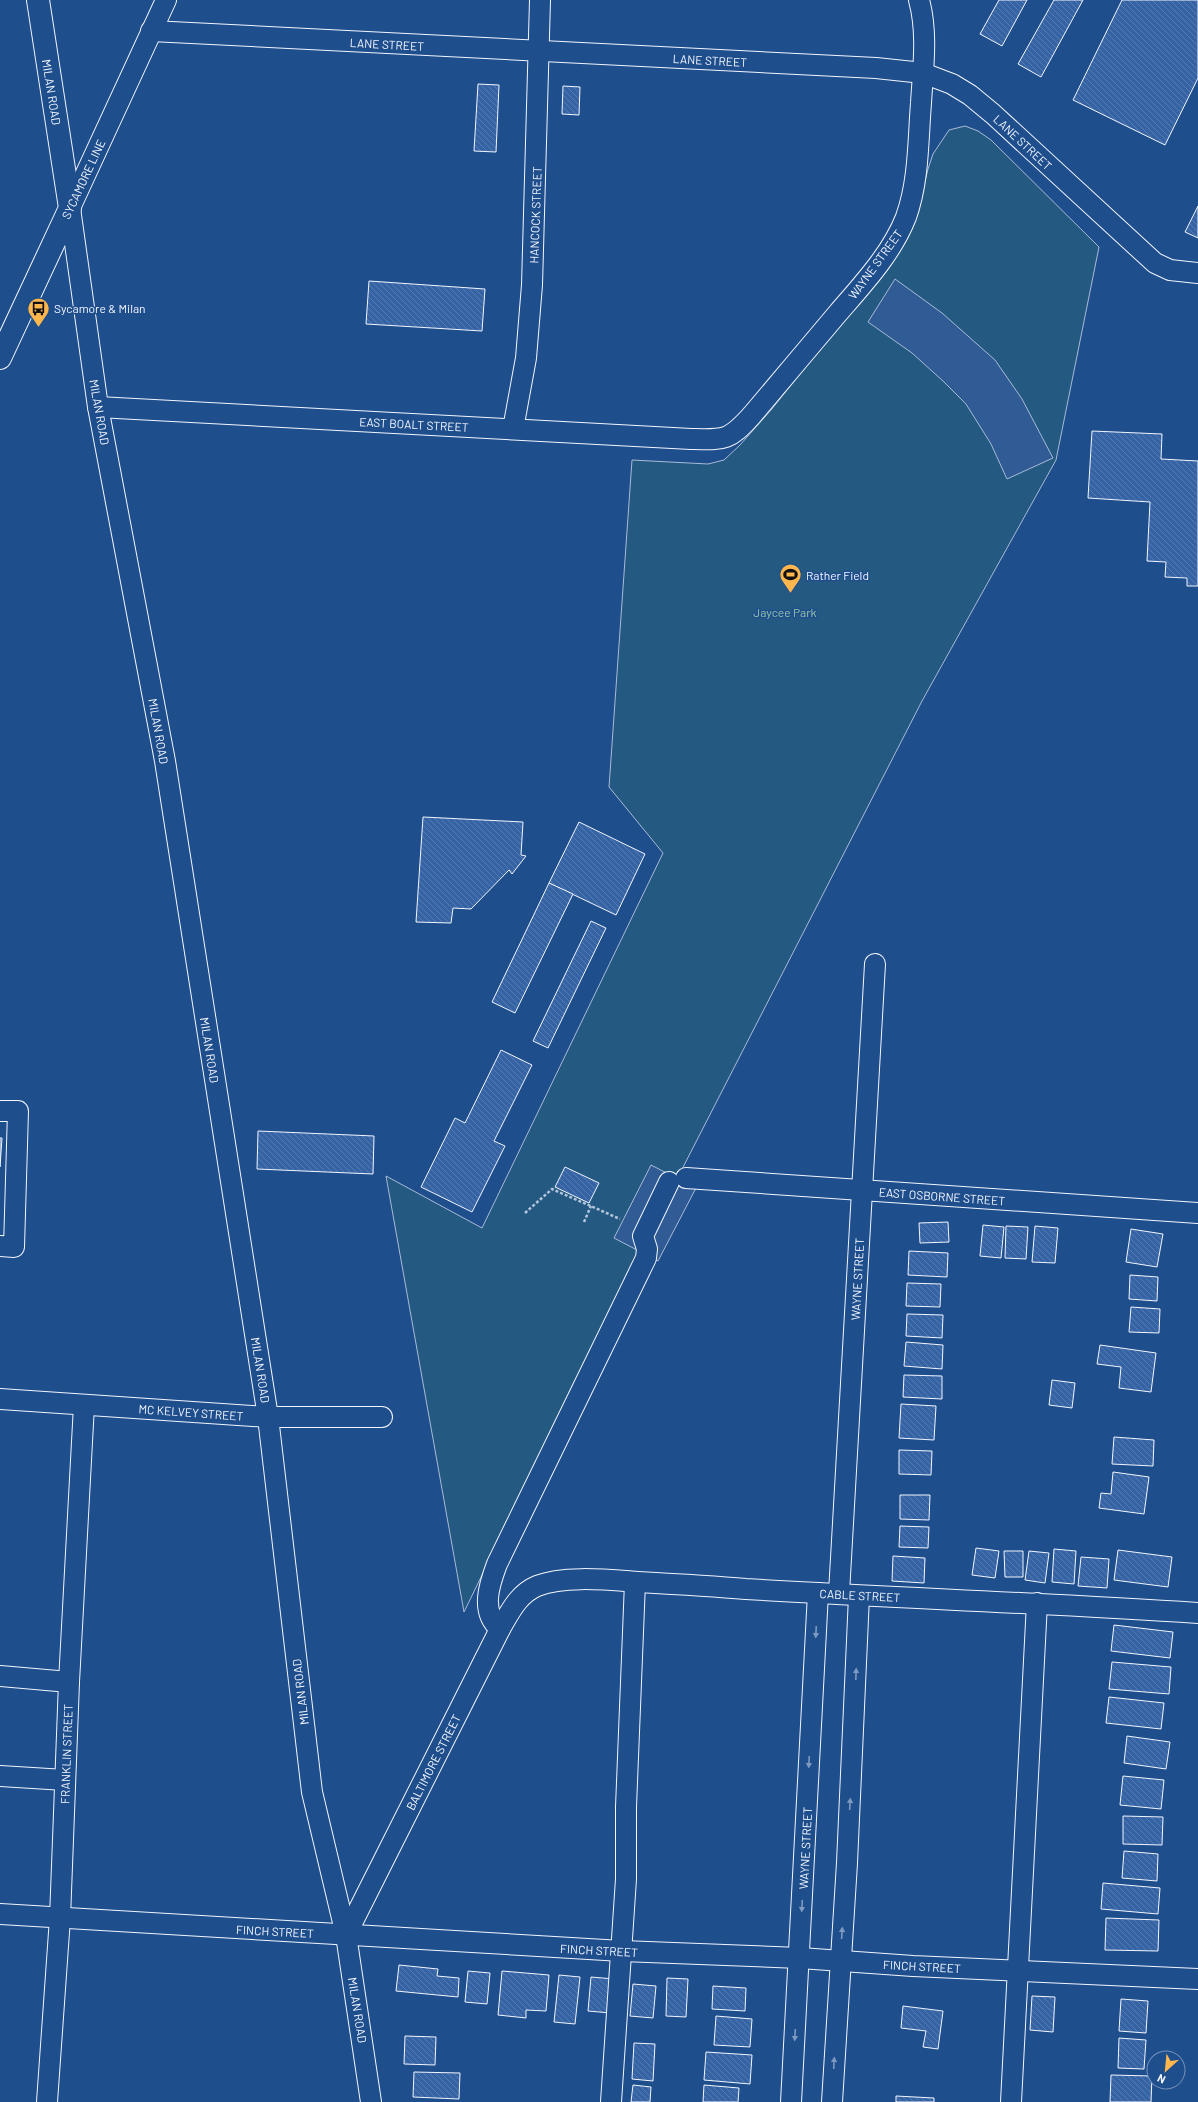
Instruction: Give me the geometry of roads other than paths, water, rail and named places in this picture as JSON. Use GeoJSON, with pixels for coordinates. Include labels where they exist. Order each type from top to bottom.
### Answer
{"type":"FeatureCollection","features":[{"type":"Feature","properties":{"kind":"main road","name":"MILAN ROAD"},"geometry":{"type":"LineString","coordinates":[[38,0],[70,208]]}},
{"type":"Feature","properties":{"kind":"main road","name":"SYCAMORE LINE"},"geometry":{"type":"LineString","coordinates":[[0,358],[70,208]]}},
{"type":"Feature","properties":{"kind":"street","name":"SYCAMORE LINE"},"geometry":{"type":"LineString","coordinates":[[70,208],[166,0]]}},
{"type":"Feature","properties":{"kind":"street","name":"HANCOCK STREET"},"geometry":{"type":"LineString","coordinates":[[513,429],[526,358],[533,278],[537,52],[540,0]]}},
{"type":"Feature","properties":{"kind":"street","name":"WAYNE STREET"},"geometry":{"type":"LineString","coordinates":[[729,437],[752,415],[861,286],[900,230],[908,211],[914,185],[923,73],[924,16],[920,0]]}},
{"type":"Feature","properties":{"kind":"street","name":"LANE STREET"},"geometry":{"type":"LineString","coordinates":[[151,31],[537,52],[876,68],[923,73],[952,84],[978,101],[1155,262],[1170,270],[1198,273]]}},
{"type":"Feature","properties":{"kind":"street","name":"MILAN ROAD"},"geometry":{"type":"LineString","coordinates":[[70,208],[98,407],[165,761],[268,1418],[312,1792],[346,1935],[371,2102]]}},
{"type":"Feature","properties":{"kind":"street","name":"EAST BOALT STREET"},"geometry":{"type":"LineString","coordinates":[[98,407],[691,439],[720,440],[729,437]]}},
{"type":"Feature","properties":{"kind":"street","name":"WAYNE STREET"},"geometry":{"type":"LineString","coordinates":[[839,1593],[875,964]]}},
{"type":"Feature","properties":{"kind":"street"},"geometry":{"type":"LineString","coordinates":[[0,1111],[18,1110],[14,1247],[0,1246]]}},
{"type":"Feature","properties":{"kind":"street","name":"EAST OSBORNE STREET"},"geometry":{"type":"LineString","coordinates":[[500,1629],[492,1622],[488,1604],[496,1569],[646,1258],[647,1249],[644,1236],[678,1180],[1198,1213]]}},
{"type":"Feature","properties":{"kind":"street","name":"MC KELVEY STREET"},"geometry":{"type":"LineString","coordinates":[[0,1399],[268,1418],[382,1417]]}},
{"type":"Feature","properties":{"kind":"street","name":"FRANKLIN STREET"},"geometry":{"type":"LineString","coordinates":[[48,2102],[60,1918],[69,1682],[84,1405]]}},
{"type":"Feature","properties":{"kind":"street","name":"CABLE STREET"},"geometry":{"type":"LineString","coordinates":[[525,1593],[537,1586],[549,1583],[590,1579],[839,1593],[859,1596],[1037,1603],[1198,1613]]}},
{"type":"Feature","properties":{"kind":"street"},"geometry":{"type":"LineString","coordinates":[[611,2102],[617,1994],[622,1951],[626,1879],[626,1808],[635,1582]]}},
{"type":"Feature","properties":{"kind":"street","name":"BALTIMORE STREET"},"geometry":{"type":"LineString","coordinates":[[346,1935],[500,1629],[513,1605],[525,1593]]}},
{"type":"Feature","properties":{"kind":"street","name":"WAYNE STREET"},"geometry":{"type":"LineString","coordinates":[[791,2102],[800,1958],[818,1593]]}},
{"type":"Feature","properties":{"kind":"street"},"geometry":{"type":"LineString","coordinates":[[832,2102],[847,1863],[859,1596]]}},
{"type":"Feature","properties":{"kind":"street"},"geometry":{"type":"LineString","coordinates":[[1012,2102],[1037,1603]]}},
{"type":"Feature","properties":{"kind":"street"},"geometry":{"type":"LineString","coordinates":[[0,1676],[69,1682]]}},
{"type":"Feature","properties":{"kind":"street"},"geometry":{"type":"LineString","coordinates":[[0,1776],[65,1780]]}},
{"type":"Feature","properties":{"kind":"street","name":"FINCH STREET"},"geometry":{"type":"LineString","coordinates":[[0,1914],[622,1951],[800,1958],[913,1966],[1198,1979]]}},
{"type":"Feature","properties":{"kind":"place","name":"Sycamore & Milan"},"geometry":{"type":"Point","coordinates":[39,328]}},
{"type":"Feature","properties":{"kind":"place","name":"Rather Field"},"geometry":{"type":"Point","coordinates":[791,594]}},
{"type":"Feature","properties":{"kind":"park label","name":"Jaycee Park"},"geometry":{"type":"Point","coordinates":[785,612]}}]}
